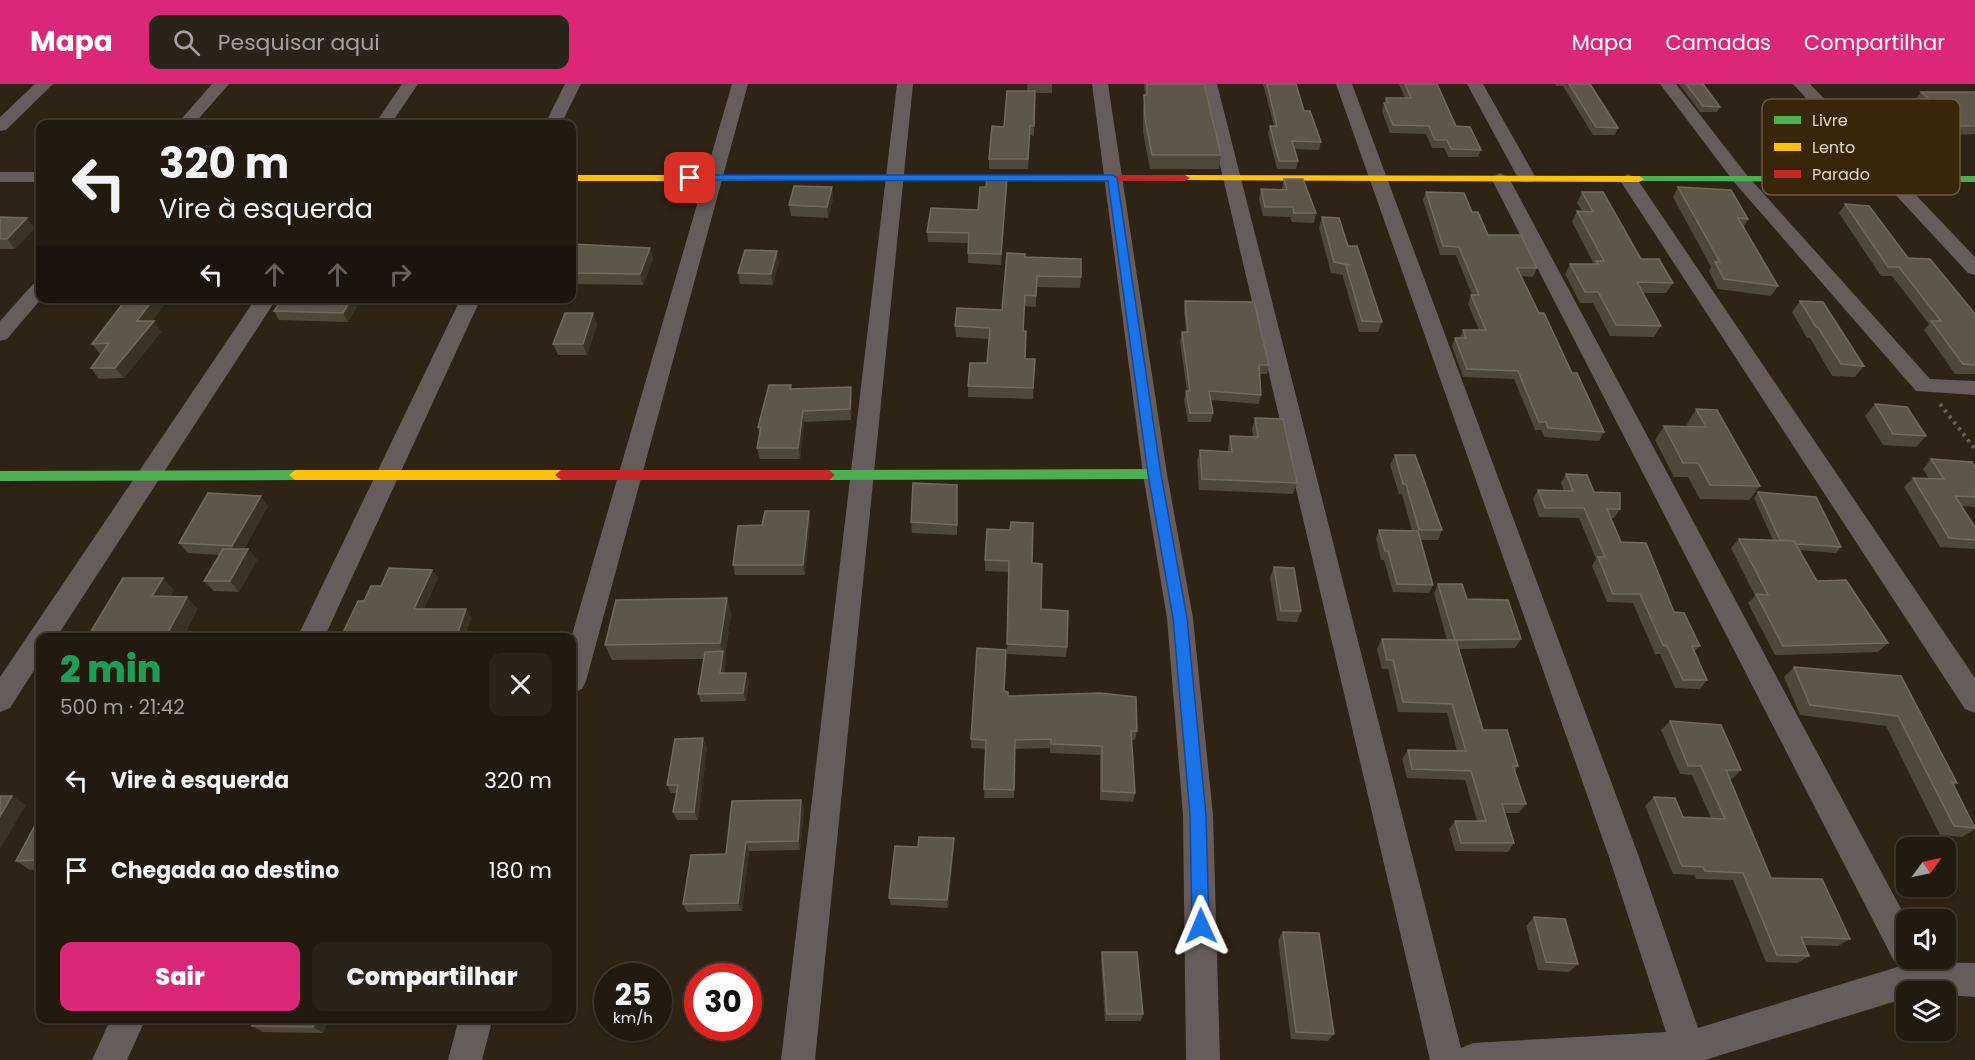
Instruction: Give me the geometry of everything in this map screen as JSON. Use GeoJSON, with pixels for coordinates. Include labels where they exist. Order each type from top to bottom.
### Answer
{"type":"FeatureCollection","features":[{"type":"Feature","properties":{"kind":"street"},"geometry":{"type":"LineString","coordinates":[[0,126],[45,84]]}},
{"type":"Feature","properties":{"kind":"street"},"geometry":{"type":"LineString","coordinates":[[189,120],[221,84]]}},
{"type":"Feature","properties":{"kind":"street"},"geometry":{"type":"LineString","coordinates":[[385,120],[410,84]]}},
{"type":"Feature","properties":{"kind":"street"},"geometry":{"type":"LineString","coordinates":[[555,120],[573,84]]}},
{"type":"Feature","properties":{"kind":"street"},"geometry":{"type":"LineString","coordinates":[[576,667],[740,84]]}},
{"type":"Feature","properties":{"kind":"street"},"geometry":{"type":"LineString","coordinates":[[798,1060],[905,84]]}},
{"type":"Feature","properties":{"kind":"street"},"geometry":{"type":"LineString","coordinates":[[1100,84],[1155,474],[1180,618],[1198,815],[1203,1060]]}},
{"type":"Feature","properties":{"kind":"street"},"geometry":{"type":"LineString","coordinates":[[1209,84],[1447,1060]]}},
{"type":"Feature","properties":{"kind":"street"},"geometry":{"type":"LineString","coordinates":[[1344,84],[1380,178],[1624,857],[1688,1048]]}},
{"type":"Feature","properties":{"kind":"street"},"geometry":{"type":"LineString","coordinates":[[1475,84],[1527,178]]}},
{"type":"Feature","properties":{"kind":"street"},"geometry":{"type":"LineString","coordinates":[[1668,84],[1740,178],[1924,386],[1975,388]]}},
{"type":"Feature","properties":{"kind":"street"},"geometry":{"type":"LineString","coordinates":[[1801,84],[1815,99]]}},
{"type":"Feature","properties":{"kind":"street"},"geometry":{"type":"LineString","coordinates":[[0,177],[36,177]]}},
{"type":"Feature","properties":{"kind":"street"},"geometry":{"type":"LineString","coordinates":[[576,178],[1762,178]]}},
{"type":"Feature","properties":{"kind":"street"},"geometry":{"type":"LineString","coordinates":[[1500,178],[1896,930]]}},
{"type":"Feature","properties":{"kind":"street"},"geometry":{"type":"LineString","coordinates":[[1628,179],[1975,701]]}},
{"type":"Feature","properties":{"kind":"street"},"geometry":{"type":"LineString","coordinates":[[1960,179],[1975,179]]}},
{"type":"Feature","properties":{"kind":"street"},"geometry":{"type":"LineString","coordinates":[[1904,195],[1975,269]]}},
{"type":"Feature","properties":{"kind":"street"},"geometry":{"type":"LineString","coordinates":[[0,334],[36,293]]}},
{"type":"Feature","properties":{"kind":"street"},"geometry":{"type":"LineString","coordinates":[[44,633],[264,303]]}},
{"type":"Feature","properties":{"kind":"street"},"geometry":{"type":"LineString","coordinates":[[311,633],[469,303]]}},
{"type":"Feature","properties":{"kind":"street"},"geometry":{"type":"LineString","coordinates":[[0,476],[1155,474]]}},
{"type":"Feature","properties":{"kind":"street"},"geometry":{"type":"LineString","coordinates":[[0,700],[36,646]]}},
{"type":"Feature","properties":{"kind":"street"},"geometry":{"type":"LineString","coordinates":[[1473,1060],[1688,1048],[1896,968]]}},
{"type":"Feature","properties":{"kind":"street"},"geometry":{"type":"LineString","coordinates":[[1937,969],[1975,980]]}},
{"type":"Feature","properties":{"kind":"street"},"geometry":{"type":"LineString","coordinates":[[109,1060],[127,1023]]}},
{"type":"Feature","properties":{"kind":"street"},"geometry":{"type":"LineString","coordinates":[[465,1060],[475,1023]]}},
{"type":"Feature","properties":{"kind":"path"},"geometry":{"type":"LineString","coordinates":[[1924,386],[1975,449]]}},
{"type":"Feature","properties":{"kind":"building"},"geometry":{"type":"Polygon","coordinates":[[[1147,84],[1204,84],[1221,155],[1152,155],[1145,118],[1144,95],[1147,95],[1147,84]]]}},
{"type":"Feature","properties":{"kind":"building"},"geometry":{"type":"Polygon","coordinates":[[[1267,84],[1296,84],[1304,111],[1310,111],[1321,142],[1292,141],[1298,161],[1279,161],[1270,126],[1277,126],[1267,84]]]}},
{"type":"Feature","properties":{"kind":"building"},"geometry":{"type":"Polygon","coordinates":[[[1405,84],[1437,84],[1456,126],[1470,127],[1481,150],[1451,149],[1447,140],[1435,140],[1429,126],[1393,125],[1384,103],[1388,103],[1386,98],[1411,98],[1405,84]]]}},
{"type":"Feature","properties":{"kind":"building"},"geometry":{"type":"Polygon","coordinates":[[[1569,84],[1590,84],[1618,128],[1596,127],[1569,84]]]}},
{"type":"Feature","properties":{"kind":"building"},"geometry":{"type":"Polygon","coordinates":[[[1686,84],[1703,84],[1720,107],[1703,106],[1686,84]]]}},
{"type":"Feature","properties":{"kind":"building"},"geometry":{"type":"Polygon","coordinates":[[[1007,91],[1035,91],[1034,126],[1030,126],[1028,159],[989,159],[992,126],[1004,127],[1007,91]]]}},
{"type":"Feature","properties":{"kind":"building"},"geometry":{"type":"Polygon","coordinates":[[[1921,92],[1975,92],[1975,126],[1960,125],[1960,99],[1929,99],[1921,92]]]}},
{"type":"Feature","properties":{"kind":"building"},"geometry":{"type":"Polygon","coordinates":[[[987,178],[1007,178],[1001,254],[968,253],[969,233],[927,232],[931,208],[978,210],[980,187],[986,187],[987,178]]]}},
{"type":"Feature","properties":{"kind":"building"},"geometry":{"type":"Polygon","coordinates":[[[1284,179],[1303,179],[1316,213],[1294,213],[1293,207],[1265,207],[1261,189],[1287,190],[1284,179]]]}},
{"type":"Feature","properties":{"kind":"building"},"geometry":{"type":"Polygon","coordinates":[[[794,186],[832,187],[827,207],[789,205],[794,186]]]}},
{"type":"Feature","properties":{"kind":"building"},"geometry":{"type":"Polygon","coordinates":[[[1678,187],[1731,190],[1748,219],[1738,218],[1778,286],[1724,279],[1715,262],[1720,262],[1678,187]]]}},
{"type":"Feature","properties":{"kind":"building"},"geometry":{"type":"Polygon","coordinates":[[[1426,192],[1464,193],[1472,212],[1478,212],[1488,235],[1521,235],[1537,268],[1517,268],[1539,313],[1544,313],[1572,373],[1577,373],[1604,432],[1548,428],[1546,422],[1539,422],[1518,371],[1467,369],[1455,338],[1466,338],[1463,330],[1486,330],[1471,295],[1479,295],[1459,247],[1443,246],[1426,192]]]}},
{"type":"Feature","properties":{"kind":"building"},"geometry":{"type":"Polygon","coordinates":[[[1582,192],[1603,192],[1641,259],[1659,259],[1673,283],[1637,282],[1661,326],[1616,325],[1598,292],[1585,292],[1570,264],[1598,264],[1596,261],[1604,261],[1577,211],[1593,212],[1582,192]]]}},
{"type":"Feature","properties":{"kind":"building"},"geometry":{"type":"Polygon","coordinates":[[[1845,204],[1869,206],[1908,258],[1930,259],[1975,314],[1975,365],[1963,364],[1931,321],[1941,321],[1899,267],[1888,267],[1845,204]]]}},
{"type":"Feature","properties":{"kind":"building"},"geometry":{"type":"Polygon","coordinates":[[[0,217],[27,218],[7,239],[0,239],[0,217]]]}},
{"type":"Feature","properties":{"kind":"building"},"geometry":{"type":"Polygon","coordinates":[[[1322,217],[1339,218],[1348,246],[1357,246],[1382,322],[1362,321],[1346,266],[1349,265],[1334,262],[1322,217]]]}},
{"type":"Feature","properties":{"kind":"building"},"geometry":{"type":"Polygon","coordinates":[[[576,244],[650,248],[640,274],[576,273],[576,244]]]}},
{"type":"Feature","properties":{"kind":"building"},"geometry":{"type":"Polygon","coordinates":[[[745,250],[777,251],[771,274],[738,273],[745,250]]]}},
{"type":"Feature","properties":{"kind":"building"},"geometry":{"type":"Polygon","coordinates":[[[1007,253],[1025,254],[1025,257],[1081,259],[1081,277],[1037,276],[1036,296],[1025,295],[1023,331],[1026,331],[1025,359],[1035,359],[1033,388],[968,386],[970,363],[987,363],[990,328],[955,326],[957,308],[1002,310],[1007,253]]]}},
{"type":"Feature","properties":{"kind":"building"},"geometry":{"type":"Polygon","coordinates":[[[1185,301],[1254,302],[1269,365],[1259,365],[1261,395],[1209,391],[1213,413],[1190,413],[1186,391],[1190,391],[1182,332],[1188,332],[1185,301]]]}},
{"type":"Feature","properties":{"kind":"building"},"geometry":{"type":"Polygon","coordinates":[[[1800,301],[1823,302],[1864,366],[1841,364],[1800,301]]]}},
{"type":"Feature","properties":{"kind":"building"},"geometry":{"type":"Polygon","coordinates":[[[123,303],[150,303],[137,321],[154,321],[115,368],[91,368],[109,343],[92,344],[123,303]]]}},
{"type":"Feature","properties":{"kind":"building"},"geometry":{"type":"Polygon","coordinates":[[[280,303],[349,303],[343,313],[274,311],[280,303]]]}},
{"type":"Feature","properties":{"kind":"building"},"geometry":{"type":"Polygon","coordinates":[[[565,313],[593,313],[583,344],[553,344],[565,313]]]}},
{"type":"Feature","properties":{"kind":"building"},"geometry":{"type":"Polygon","coordinates":[[[769,385],[791,385],[790,389],[851,387],[850,409],[803,411],[798,448],[757,448],[761,427],[758,427],[769,385]]]}},
{"type":"Feature","properties":{"kind":"building"},"geometry":{"type":"Polygon","coordinates":[[[1875,404],[1907,407],[1926,436],[1893,434],[1875,404]]]}},
{"type":"Feature","properties":{"kind":"building"},"geometry":{"type":"Polygon","coordinates":[[[1696,409],[1717,410],[1760,486],[1710,485],[1698,463],[1683,463],[1664,426],[1706,427],[1696,409]]]}},
{"type":"Feature","properties":{"kind":"building"},"geometry":{"type":"Polygon","coordinates":[[[1255,418],[1283,419],[1297,483],[1202,479],[1200,450],[1232,452],[1230,436],[1258,437],[1255,418]]]}},
{"type":"Feature","properties":{"kind":"building"},"geometry":{"type":"Polygon","coordinates":[[[1395,455],[1415,455],[1442,530],[1419,530],[1395,455]]]}},
{"type":"Feature","properties":{"kind":"building"},"geometry":{"type":"Polygon","coordinates":[[[1931,459],[1972,462],[1975,467],[1975,497],[1955,496],[1975,527],[1975,540],[1949,538],[1913,478],[1944,479],[1931,459]]]}},
{"type":"Feature","properties":{"kind":"building"},"geometry":{"type":"Polygon","coordinates":[[[1566,474],[1587,475],[1594,492],[1620,493],[1620,509],[1607,509],[1621,542],[1646,543],[1674,612],[1684,613],[1700,646],[1692,646],[1707,680],[1683,680],[1667,646],[1663,645],[1640,594],[1613,594],[1598,557],[1605,557],[1584,508],[1545,508],[1538,490],[1573,491],[1566,474]]]}},
{"type":"Feature","properties":{"kind":"building"},"geometry":{"type":"Polygon","coordinates":[[[913,483],[957,485],[957,525],[911,522],[913,483]]]}},
{"type":"Feature","properties":{"kind":"building"},"geometry":{"type":"Polygon","coordinates":[[[1758,492],[1816,497],[1841,547],[1796,544],[1794,541],[1780,540],[1758,492]]]}},
{"type":"Feature","properties":{"kind":"building"},"geometry":{"type":"Polygon","coordinates":[[[208,493],[261,496],[232,546],[179,543],[208,493]]]}},
{"type":"Feature","properties":{"kind":"building"},"geometry":{"type":"Polygon","coordinates":[[[765,511],[809,511],[803,565],[733,565],[738,526],[762,525],[765,511]]]}},
{"type":"Feature","properties":{"kind":"building"},"geometry":{"type":"Polygon","coordinates":[[[1011,522],[1033,523],[1032,563],[1042,564],[1041,609],[1068,611],[1067,647],[1007,644],[1009,561],[985,560],[987,529],[1010,530],[1011,522]]]}},
{"type":"Feature","properties":{"kind":"building"},"geometry":{"type":"Polygon","coordinates":[[[1379,530],[1418,531],[1433,585],[1397,584],[1388,551],[1385,551],[1379,530]]]}},
{"type":"Feature","properties":{"kind":"building"},"geometry":{"type":"Polygon","coordinates":[[[1739,539],[1794,541],[1817,581],[1846,580],[1888,643],[1783,646],[1756,594],[1768,595],[1739,539]]]}},
{"type":"Feature","properties":{"kind":"building"},"geometry":{"type":"Polygon","coordinates":[[[223,549],[248,549],[230,581],[204,581],[223,549]]]}},
{"type":"Feature","properties":{"kind":"building"},"geometry":{"type":"Polygon","coordinates":[[[1274,567],[1294,568],[1301,611],[1281,611],[1274,567]]]}},
{"type":"Feature","properties":{"kind":"building"},"geometry":{"type":"Polygon","coordinates":[[[389,568],[432,570],[414,609],[466,609],[458,633],[343,633],[358,601],[364,601],[371,586],[381,586],[389,568]]]}},
{"type":"Feature","properties":{"kind":"building"},"geometry":{"type":"Polygon","coordinates":[[[123,578],[163,578],[152,596],[187,597],[168,633],[90,633],[123,578]]]}},
{"type":"Feature","properties":{"kind":"building"},"geometry":{"type":"Polygon","coordinates":[[[1438,584],[1462,584],[1467,599],[1508,600],[1521,639],[1455,640],[1438,584]]]}},
{"type":"Feature","properties":{"kind":"building"},"geometry":{"type":"Polygon","coordinates":[[[727,598],[720,643],[605,645],[616,600],[727,598]]]}},
{"type":"Feature","properties":{"kind":"building"},"geometry":{"type":"Polygon","coordinates":[[[1382,639],[1456,640],[1483,730],[1507,730],[1518,766],[1513,766],[1526,804],[1502,804],[1514,843],[1461,843],[1455,821],[1486,821],[1471,771],[1412,769],[1408,750],[1466,751],[1452,704],[1403,702],[1393,660],[1387,660],[1382,639]]]}},
{"type":"Feature","properties":{"kind":"building"},"geometry":{"type":"Polygon","coordinates":[[[977,648],[1006,650],[1004,691],[1008,692],[1008,696],[1100,693],[1136,697],[1137,731],[1131,731],[1135,793],[1102,791],[1102,746],[1051,744],[1051,739],[1015,740],[1014,790],[984,789],[986,740],[971,739],[977,648]]]}},
{"type":"Feature","properties":{"kind":"building"},"geometry":{"type":"Polygon","coordinates":[[[723,651],[720,673],[746,673],[743,693],[698,694],[705,652],[723,651]]]}},
{"type":"Feature","properties":{"kind":"building"},"geometry":{"type":"Polygon","coordinates":[[[1794,667],[1901,676],[1957,783],[1952,782],[1975,828],[1954,826],[1898,716],[1810,705],[1794,667]]]}},
{"type":"Feature","properties":{"kind":"building"},"geometry":{"type":"Polygon","coordinates":[[[1670,721],[1721,725],[1741,770],[1726,770],[1771,878],[1822,879],[1850,939],[1801,937],[1809,956],[1777,955],[1743,873],[1705,871],[1703,867],[1682,866],[1654,797],[1675,798],[1683,817],[1725,819],[1701,766],[1688,766],[1670,721]]]}},
{"type":"Feature","properties":{"kind":"building"},"geometry":{"type":"Polygon","coordinates":[[[703,738],[694,812],[673,812],[678,785],[667,785],[675,739],[703,738]]]}},
{"type":"Feature","properties":{"kind":"building"},"geometry":{"type":"Polygon","coordinates":[[[0,796],[12,796],[0,816],[0,796]]]}},
{"type":"Feature","properties":{"kind":"building"},"geometry":{"type":"Polygon","coordinates":[[[801,800],[798,841],[746,842],[738,903],[683,904],[691,855],[726,854],[732,801],[801,800]]]}},
{"type":"Feature","properties":{"kind":"building"},"geometry":{"type":"Polygon","coordinates":[[[36,827],[36,860],[16,861],[36,827]]]}},
{"type":"Feature","properties":{"kind":"building"},"geometry":{"type":"Polygon","coordinates":[[[919,837],[954,838],[947,900],[889,898],[895,846],[918,847],[919,837]]]}},
{"type":"Feature","properties":{"kind":"building"},"geometry":{"type":"Polygon","coordinates":[[[1534,917],[1565,919],[1578,964],[1546,962],[1534,917]]]}},
{"type":"Feature","properties":{"kind":"building"},"geometry":{"type":"Polygon","coordinates":[[[1283,932],[1319,933],[1334,1034],[1296,1032],[1283,932]]]}},
{"type":"Feature","properties":{"kind":"building"},"geometry":{"type":"Polygon","coordinates":[[[1102,952],[1137,952],[1143,1014],[1107,1014],[1102,952]]]}},
{"type":"Feature","properties":{"kind":"building"},"geometry":{"type":"Polygon","coordinates":[[[253,1023],[315,1023],[313,1027],[252,1026],[253,1023]]]}},
{"type":"Feature","properties":{"kind":"traffic: fast"},"geometry":{"type":"LineString","coordinates":[[1639,179],[1762,179]]}},
{"type":"Feature","properties":{"kind":"traffic: fast"},"geometry":{"type":"LineString","coordinates":[[1960,179],[1975,179]]}},
{"type":"Feature","properties":{"kind":"traffic: fast"},"geometry":{"type":"LineString","coordinates":[[829,475],[1155,474]]}},
{"type":"Feature","properties":{"kind":"traffic: fast"},"geometry":{"type":"LineString","coordinates":[[0,476],[295,475]]}},
{"type":"Feature","properties":{"kind":"traffic: slow"},"geometry":{"type":"LineString","coordinates":[[576,178],[851,178]]}},
{"type":"Feature","properties":{"kind":"traffic: slow"},"geometry":{"type":"LineString","coordinates":[[1185,178],[1639,179]]}},
{"type":"Feature","properties":{"kind":"traffic: slow"},"geometry":{"type":"LineString","coordinates":[[295,475],[561,475]]}},
{"type":"Feature","properties":{"kind":"traffic: jam"},"geometry":{"type":"LineString","coordinates":[[851,178],[1185,178]]}},
{"type":"Feature","properties":{"kind":"traffic: jam"},"geometry":{"type":"LineString","coordinates":[[561,475],[829,475]]}},
{"type":"Feature","properties":{"kind":"route"},"geometry":{"type":"LineString","coordinates":[[690,178],[1113,178],[1155,474],[1180,618],[1198,815],[1201,926]]}}]}
